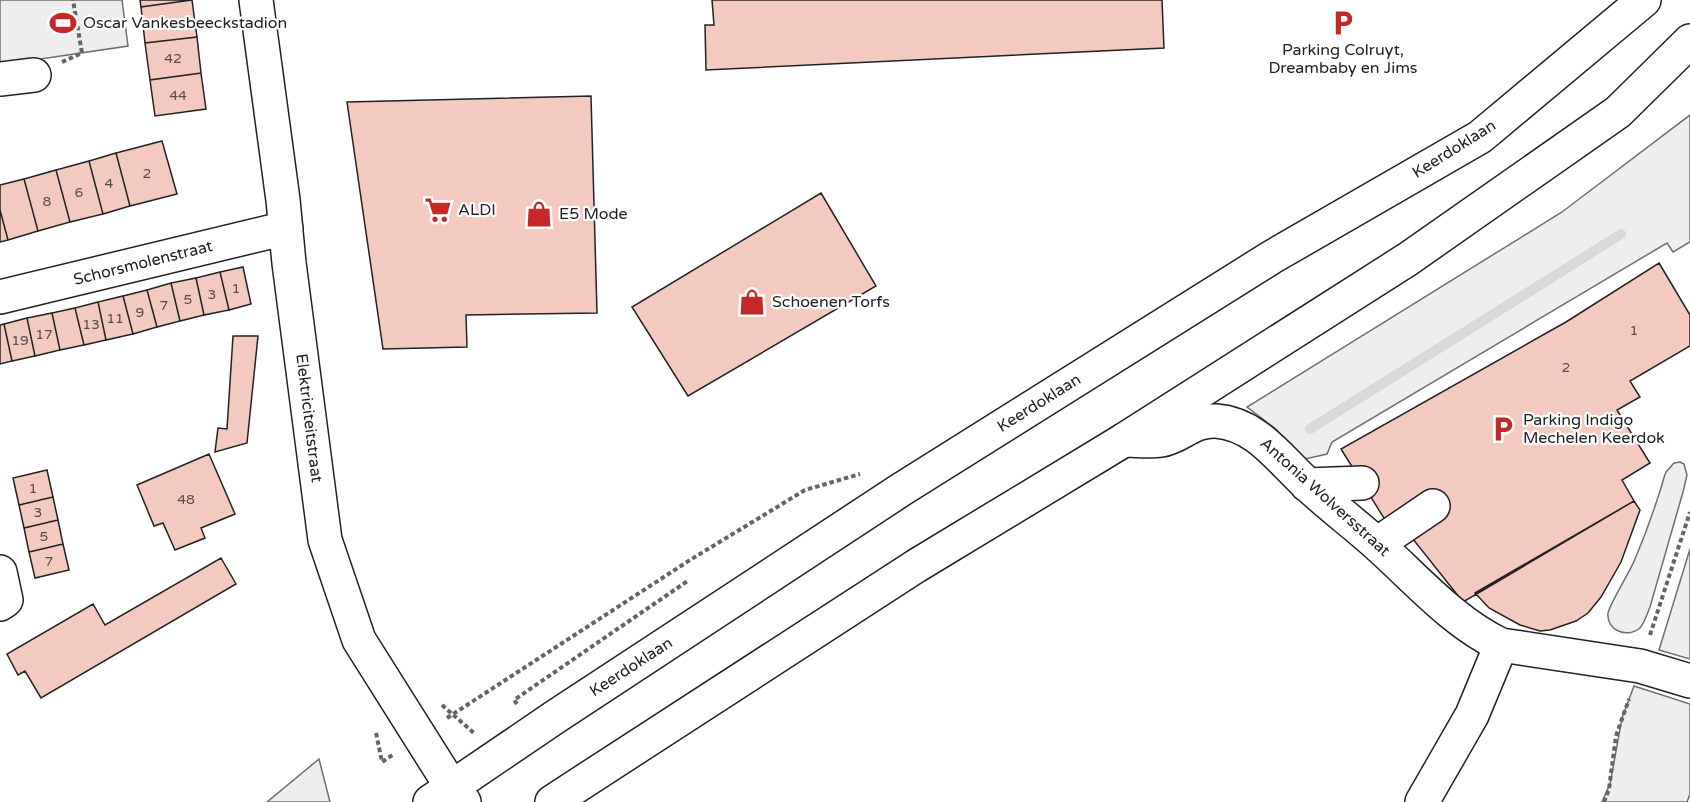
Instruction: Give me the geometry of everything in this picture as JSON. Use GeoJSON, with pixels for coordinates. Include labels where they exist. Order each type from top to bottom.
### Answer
{"type":"FeatureCollection","features":[{"type":"Feature","properties":{"kind":"main road","name":"Elektriciteitstraat"},"geometry":{"type":"LineString","coordinates":[[256,0],[325,540],[358,640],[449,797]]}},
{"type":"Feature","properties":{"kind":"main road","name":"Keerdoklaan"},"geometry":{"type":"LineString","coordinates":[[449,797],[902,489],[1272,257],[1480,137],[1644,0]]}},
{"type":"Feature","properties":{"kind":"main road"},"geometry":{"type":"LineString","coordinates":[[552,802],[916,566],[1124,440],[1408,259],[1618,112],[1690,41]]}},
{"type":"Feature","properties":{"kind":"main road"},"geometry":{"type":"LineString","coordinates":[[0,79],[34,75]]}},
{"type":"Feature","properties":{"kind":"main road","name":"Schorsmolenstraat"},"geometry":{"type":"LineString","coordinates":[[0,297],[286,228]]}},
{"type":"Feature","properties":{"kind":"main road","name":"Antonia Wolversstraat"},"geometry":{"type":"LineString","coordinates":[[1124,440],[1162,440],[1194,424],[1216,421],[1240,426],[1256,434],[1307,484],[1377,544],[1456,618],[1485,638],[1501,645],[1645,668],[1690,681]]}},
{"type":"Feature","properties":{"kind":"main road"},"geometry":{"type":"LineString","coordinates":[[1307,484],[1357,475]]}},
{"type":"Feature","properties":{"kind":"main road"},"geometry":{"type":"LineString","coordinates":[[1377,544],[1433,506]]}},
{"type":"Feature","properties":{"kind":"main road"},"geometry":{"type":"LineString","coordinates":[[0,572],[6,600],[0,604]]}},
{"type":"Feature","properties":{"kind":"main road"},"geometry":{"type":"LineString","coordinates":[[1422,802],[1472,715],[1501,645]]}},
{"type":"Feature","properties":{"kind":"path"},"geometry":{"type":"LineString","coordinates":[[34,75],[82,53],[73,0]]}},
{"type":"Feature","properties":{"kind":"shaded area","name":"Oscar Vankesbeeckstadion"},"geometry":{"type":"Polygon","coordinates":[[[0,0],[122,0],[128,46],[0,65],[0,0]]]}},
{"type":"Feature","properties":{"kind":"shaded area"},"geometry":{"type":"Polygon","coordinates":[[[1690,115],[1690,242],[1673,252],[1667,243],[1332,442],[1327,454],[1305,459],[1292,449],[1277,430],[1247,407],[1562,212],[1690,115]]]}},
{"type":"Feature","properties":{"kind":"shaded area"},"geometry":{"type":"Polygon","coordinates":[[[1674,463],[1684,464],[1687,475],[1645,621],[1635,631],[1624,633],[1618,631],[1610,624],[1608,613],[1638,551],[1666,472],[1674,463]]]}},
{"type":"Feature","properties":{"kind":"shaded area"},"geometry":{"type":"Polygon","coordinates":[[[1690,549],[1690,659],[1659,650],[1690,549]]]}},
{"type":"Feature","properties":{"kind":"shaded area"},"geometry":{"type":"Polygon","coordinates":[[[1634,686],[1690,704],[1690,794],[1687,802],[1602,802],[1610,784],[1622,718],[1634,686]]]}},
{"type":"Feature","properties":{"kind":"shaded area"},"geometry":{"type":"Polygon","coordinates":[[[319,759],[330,802],[267,802],[319,759]]]}},
{"type":"Feature","properties":{"kind":"building"},"geometry":{"type":"Polygon","coordinates":[[[140,0],[192,0],[141,7],[140,0]]]}},
{"type":"Feature","properties":{"kind":"building"},"geometry":{"type":"Polygon","coordinates":[[[192,0],[197,37],[145,43],[141,7],[192,0]]]}},
{"type":"Feature","properties":{"kind":"building"},"geometry":{"type":"Polygon","coordinates":[[[712,0],[1162,0],[1164,48],[706,70],[705,25],[714,25],[712,0]]]}},
{"type":"Feature","properties":{"kind":"building"},"geometry":{"type":"Polygon","coordinates":[[[197,37],[201,73],[150,80],[145,43],[197,37]]]}},
{"type":"Feature","properties":{"kind":"building"},"geometry":{"type":"Polygon","coordinates":[[[201,73],[206,109],[155,116],[150,80],[201,73]]]}},
{"type":"Feature","properties":{"kind":"building"},"geometry":{"type":"Polygon","coordinates":[[[591,96],[597,313],[466,315],[467,347],[383,349],[347,102],[591,96]]]}},
{"type":"Feature","properties":{"kind":"building"},"geometry":{"type":"Polygon","coordinates":[[[162,141],[177,194],[130,206],[116,153],[162,141]]]}},
{"type":"Feature","properties":{"kind":"building"},"geometry":{"type":"Polygon","coordinates":[[[116,153],[130,206],[103,214],[89,161],[116,153]]]}},
{"type":"Feature","properties":{"kind":"building"},"geometry":{"type":"Polygon","coordinates":[[[89,161],[103,214],[70,222],[56,170],[89,161]]]}},
{"type":"Feature","properties":{"kind":"building"},"geometry":{"type":"Polygon","coordinates":[[[56,170],[70,222],[38,231],[24,179],[56,170]]]}},
{"type":"Feature","properties":{"kind":"building"},"geometry":{"type":"Polygon","coordinates":[[[24,179],[38,231],[8,240],[0,210],[0,185],[24,179]]]}},
{"type":"Feature","properties":{"kind":"building"},"geometry":{"type":"Polygon","coordinates":[[[821,193],[876,286],[688,396],[632,307],[821,193]]]}},
{"type":"Feature","properties":{"kind":"building"},"geometry":{"type":"Polygon","coordinates":[[[0,210],[8,240],[0,242],[0,210]]]}},
{"type":"Feature","properties":{"kind":"building","name":"Parking Indigo Mechelen Keerdok"},"geometry":{"type":"Polygon","coordinates":[[[1659,263],[1690,315],[1690,346],[1630,381],[1640,397],[1617,410],[1650,463],[1622,480],[1634,501],[1463,602],[1409,534],[1387,523],[1341,449],[1566,322],[1659,263]]]}},
{"type":"Feature","properties":{"kind":"building"},"geometry":{"type":"Polygon","coordinates":[[[243,267],[251,304],[229,310],[220,272],[243,267]]]}},
{"type":"Feature","properties":{"kind":"building"},"geometry":{"type":"Polygon","coordinates":[[[220,272],[229,310],[204,315],[196,278],[220,272]]]}},
{"type":"Feature","properties":{"kind":"building"},"geometry":{"type":"Polygon","coordinates":[[[196,278],[204,315],[180,321],[171,283],[196,278]]]}},
{"type":"Feature","properties":{"kind":"building"},"geometry":{"type":"Polygon","coordinates":[[[171,283],[180,321],[157,327],[147,290],[171,283]]]}},
{"type":"Feature","properties":{"kind":"building"},"geometry":{"type":"Polygon","coordinates":[[[147,290],[157,327],[133,334],[123,296],[147,290]]]}},
{"type":"Feature","properties":{"kind":"building"},"geometry":{"type":"Polygon","coordinates":[[[123,296],[133,334],[106,340],[98,302],[123,296]]]}},
{"type":"Feature","properties":{"kind":"building"},"geometry":{"type":"Polygon","coordinates":[[[98,302],[106,340],[84,345],[75,308],[98,302]]]}},
{"type":"Feature","properties":{"kind":"building"},"geometry":{"type":"Polygon","coordinates":[[[75,308],[84,345],[60,350],[52,313],[75,308]]]}},
{"type":"Feature","properties":{"kind":"building"},"geometry":{"type":"Polygon","coordinates":[[[52,313],[60,350],[35,356],[27,318],[52,313]]]}},
{"type":"Feature","properties":{"kind":"building"},"geometry":{"type":"Polygon","coordinates":[[[27,318],[35,356],[12,361],[4,324],[27,318]]]}},
{"type":"Feature","properties":{"kind":"building"},"geometry":{"type":"Polygon","coordinates":[[[4,324],[12,361],[0,364],[0,325],[4,324]]]}},
{"type":"Feature","properties":{"kind":"building"},"geometry":{"type":"Polygon","coordinates":[[[233,336],[258,336],[247,443],[215,452],[218,428],[227,429],[233,336]]]}},
{"type":"Feature","properties":{"kind":"building"},"geometry":{"type":"Polygon","coordinates":[[[209,454],[235,514],[201,528],[205,538],[175,550],[163,523],[154,526],[137,485],[209,454]]]}},
{"type":"Feature","properties":{"kind":"building"},"geometry":{"type":"Polygon","coordinates":[[[47,470],[53,497],[19,505],[13,478],[47,470]]]}},
{"type":"Feature","properties":{"kind":"building"},"geometry":{"type":"Polygon","coordinates":[[[53,497],[58,520],[24,528],[19,505],[53,497]]]}},
{"type":"Feature","properties":{"kind":"building"},"geometry":{"type":"Polygon","coordinates":[[[1634,501],[1640,510],[1621,562],[1601,597],[1588,613],[1576,621],[1540,631],[1520,625],[1489,608],[1475,593],[1634,501]]]}},
{"type":"Feature","properties":{"kind":"building"},"geometry":{"type":"Polygon","coordinates":[[[58,520],[63,544],[29,552],[24,528],[58,520]]]}},
{"type":"Feature","properties":{"kind":"building"},"geometry":{"type":"Polygon","coordinates":[[[63,544],[69,570],[35,578],[29,552],[63,544]]]}},
{"type":"Feature","properties":{"kind":"building"},"geometry":{"type":"Polygon","coordinates":[[[221,558],[236,584],[41,698],[25,671],[18,675],[7,654],[93,604],[105,625],[221,558]]]}},
{"type":"Feature","properties":{"kind":"waterway"},"geometry":{"type":"LineString","coordinates":[[1310,429],[1621,234]]}},
{"type":"Feature","properties":{"kind":"place","name":"Oscar Vankesbeeckstadion"},"geometry":{"type":"Point","coordinates":[63,23]}},
{"type":"Feature","properties":{"kind":"place","name":"Parking Colruyt, Dreambaby en Jims"},"geometry":{"type":"Point","coordinates":[1343,23]}},
{"type":"Feature","properties":{"kind":"place","name":"ALDI"},"geometry":{"type":"Point","coordinates":[438,210]}},
{"type":"Feature","properties":{"kind":"place","name":"E5 Mode"},"geometry":{"type":"Point","coordinates":[539,214]}},
{"type":"Feature","properties":{"kind":"place","name":"Schoenen Torfs"},"geometry":{"type":"Point","coordinates":[752,302]}},
{"type":"Feature","properties":{"kind":"place","name":"Parking Indigo Mechelen Keerdok"},"geometry":{"type":"Point","coordinates":[1503,429]}}]}
